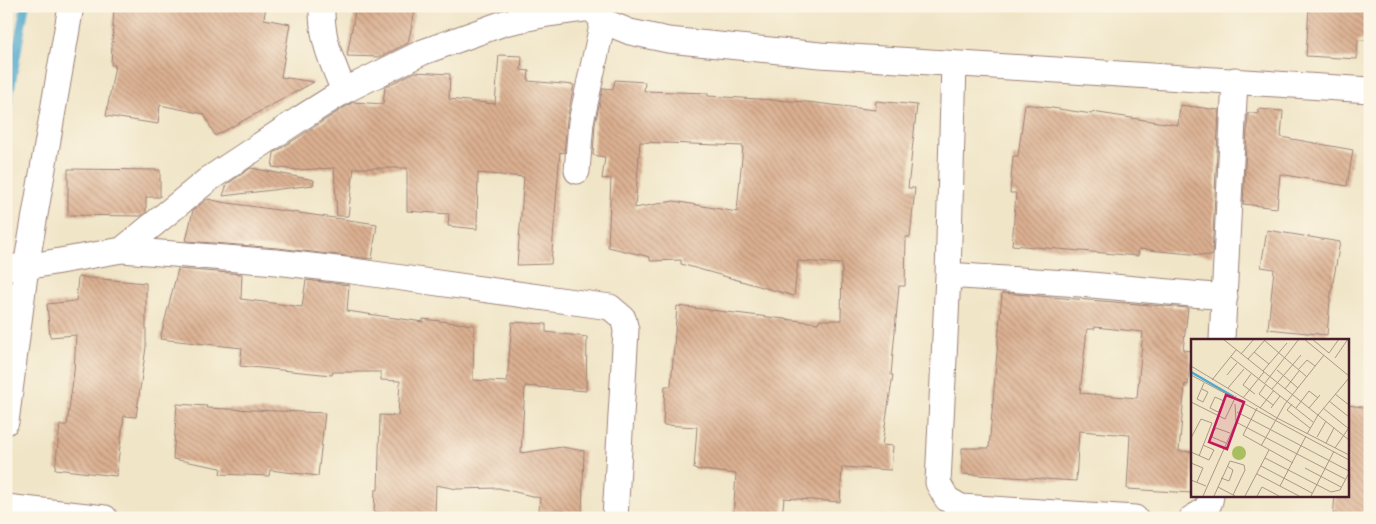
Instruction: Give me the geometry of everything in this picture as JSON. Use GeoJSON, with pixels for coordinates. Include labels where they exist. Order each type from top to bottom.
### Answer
{"type":"FeatureCollection","features":[{"type":"Feature","properties":{"kind":"street"},"geometry":{"type":"LineString","coordinates":[[6,422],[16,267],[71,6]]}},
{"type":"Feature","properties":{"kind":"street"},"geometry":{"type":"LineString","coordinates":[[322,6],[322,23],[327,50],[344,91]]}},
{"type":"Feature","properties":{"kind":"street"},"geometry":{"type":"LineString","coordinates":[[122,250],[209,179],[344,91],[423,52],[504,23],[547,14],[595,12],[630,32],[668,40],[820,55],[1370,90]]}},
{"type":"Feature","properties":{"kind":"street"},"geometry":{"type":"LineString","coordinates":[[577,171],[581,122],[595,12]]}},
{"type":"Feature","properties":{"kind":"street"},"geometry":{"type":"LineString","coordinates":[[954,64],[948,275],[938,483],[947,499],[961,506],[1068,516],[1135,518]]}},
{"type":"Feature","properties":{"kind":"street"},"geometry":{"type":"LineString","coordinates":[[1222,339],[1235,80]]}},
{"type":"Feature","properties":{"kind":"street"},"geometry":{"type":"LineString","coordinates":[[16,267],[122,250],[276,262],[345,270],[610,307],[623,318],[626,330],[615,518]]}},
{"type":"Feature","properties":{"kind":"street"},"geometry":{"type":"LineString","coordinates":[[948,275],[1225,296]]}},
{"type":"Feature","properties":{"kind":"street"},"geometry":{"type":"LineString","coordinates":[[1192,518],[1204,512],[1210,503],[1211,496]]}},
{"type":"Feature","properties":{"kind":"street"},"geometry":{"type":"LineString","coordinates":[[6,507],[106,518]]}},
{"type":"Feature","properties":{"kind":"building"},"geometry":{"type":"Polygon","coordinates":[[[114,6],[266,6],[264,19],[290,24],[281,77],[314,82],[215,136],[204,114],[160,105],[158,124],[106,116],[115,65],[111,65],[114,6]]]}},
{"type":"Feature","properties":{"kind":"building"},"geometry":{"type":"Polygon","coordinates":[[[356,6],[416,6],[408,43],[380,57],[347,56],[356,6]]]}},
{"type":"Feature","properties":{"kind":"building"},"geometry":{"type":"Polygon","coordinates":[[[1309,6],[1370,6],[1370,41],[1358,40],[1357,59],[1306,56],[1309,6]]]}},
{"type":"Feature","properties":{"kind":"building"},"geometry":{"type":"Polygon","coordinates":[[[499,55],[522,56],[521,70],[529,71],[528,81],[574,85],[567,119],[564,153],[560,152],[551,264],[517,265],[524,177],[478,173],[477,229],[448,226],[449,214],[407,211],[407,168],[354,168],[348,216],[337,216],[334,168],[297,170],[272,167],[274,153],[353,102],[383,104],[385,87],[415,72],[450,74],[449,99],[495,104],[499,55]]]}},
{"type":"Feature","properties":{"kind":"building"},"geometry":{"type":"Polygon","coordinates":[[[615,80],[645,82],[644,91],[708,93],[708,96],[807,102],[875,110],[876,101],[917,105],[908,188],[915,188],[910,237],[906,237],[905,286],[899,286],[891,375],[893,375],[882,445],[893,446],[891,470],[842,467],[840,502],[784,498],[782,518],[733,518],[736,474],[694,469],[697,427],[663,425],[665,386],[671,386],[677,306],[818,323],[819,320],[841,320],[842,264],[798,261],[794,296],[681,264],[681,260],[650,261],[650,257],[608,247],[611,178],[602,179],[605,157],[593,155],[595,124],[603,88],[613,89],[615,80]],[[640,142],[635,208],[674,201],[737,212],[743,146],[640,142]]]}},
{"type":"Feature","properties":{"kind":"building"},"geometry":{"type":"Polygon","coordinates":[[[1025,104],[1178,125],[1180,105],[1219,110],[1212,256],[1139,249],[1138,256],[1012,245],[1016,193],[1010,193],[1013,156],[1018,156],[1025,104]]]}},
{"type":"Feature","properties":{"kind":"building"},"geometry":{"type":"Polygon","coordinates":[[[1258,109],[1283,111],[1281,137],[1353,150],[1347,186],[1280,174],[1277,208],[1243,204],[1248,113],[1258,114],[1258,109]]]}},
{"type":"Feature","properties":{"kind":"building"},"geometry":{"type":"Polygon","coordinates":[[[251,168],[314,180],[313,185],[223,196],[227,184],[251,168]]]}},
{"type":"Feature","properties":{"kind":"building"},"geometry":{"type":"Polygon","coordinates":[[[68,169],[160,170],[160,197],[146,197],[146,212],[141,216],[68,215],[68,169]]]}},
{"type":"Feature","properties":{"kind":"building"},"geometry":{"type":"Polygon","coordinates":[[[208,199],[377,224],[372,259],[278,248],[186,241],[193,210],[208,199]]]}},
{"type":"Feature","properties":{"kind":"building"},"geometry":{"type":"Polygon","coordinates":[[[1267,230],[1340,242],[1330,300],[1327,335],[1268,329],[1274,269],[1261,267],[1267,230]]]}},
{"type":"Feature","properties":{"kind":"building"},"geometry":{"type":"Polygon","coordinates":[[[178,269],[242,274],[241,299],[302,307],[306,280],[349,285],[347,311],[423,322],[423,319],[474,325],[473,380],[507,382],[512,322],[546,324],[546,332],[587,337],[586,391],[525,386],[521,453],[562,447],[584,451],[582,514],[560,510],[539,510],[540,498],[499,488],[457,489],[436,485],[435,516],[374,512],[375,490],[378,490],[380,415],[398,416],[400,381],[381,380],[381,372],[333,372],[332,375],[240,366],[242,348],[160,339],[178,269]]]}},
{"type":"Feature","properties":{"kind":"building"},"geometry":{"type":"Polygon","coordinates":[[[78,277],[146,283],[146,347],[136,417],[124,416],[116,476],[55,469],[60,425],[67,425],[74,372],[76,335],[50,337],[47,304],[76,301],[78,277]]]}},
{"type":"Feature","properties":{"kind":"building"},"geometry":{"type":"Polygon","coordinates":[[[1002,293],[1188,308],[1183,350],[1191,351],[1188,385],[1185,384],[1179,451],[1191,452],[1191,493],[1127,489],[1130,435],[1079,431],[1076,481],[962,474],[962,448],[989,448],[1002,293]],[[1095,327],[1095,329],[1087,329],[1080,393],[1137,398],[1143,332],[1095,327]]]}},
{"type":"Feature","properties":{"kind":"building"},"geometry":{"type":"Polygon","coordinates":[[[177,404],[207,406],[206,408],[325,413],[318,476],[270,470],[269,476],[220,474],[221,468],[173,459],[177,404]]]}},
{"type":"Feature","properties":{"kind":"building"},"geometry":{"type":"Polygon","coordinates":[[[1348,405],[1370,408],[1370,518],[1333,518],[1335,496],[1348,496],[1348,405]]]}},
{"type":"Feature","properties":{"kind":"waterway"},"geometry":{"type":"LineString","coordinates":[[6,113],[25,6]]}}]}
